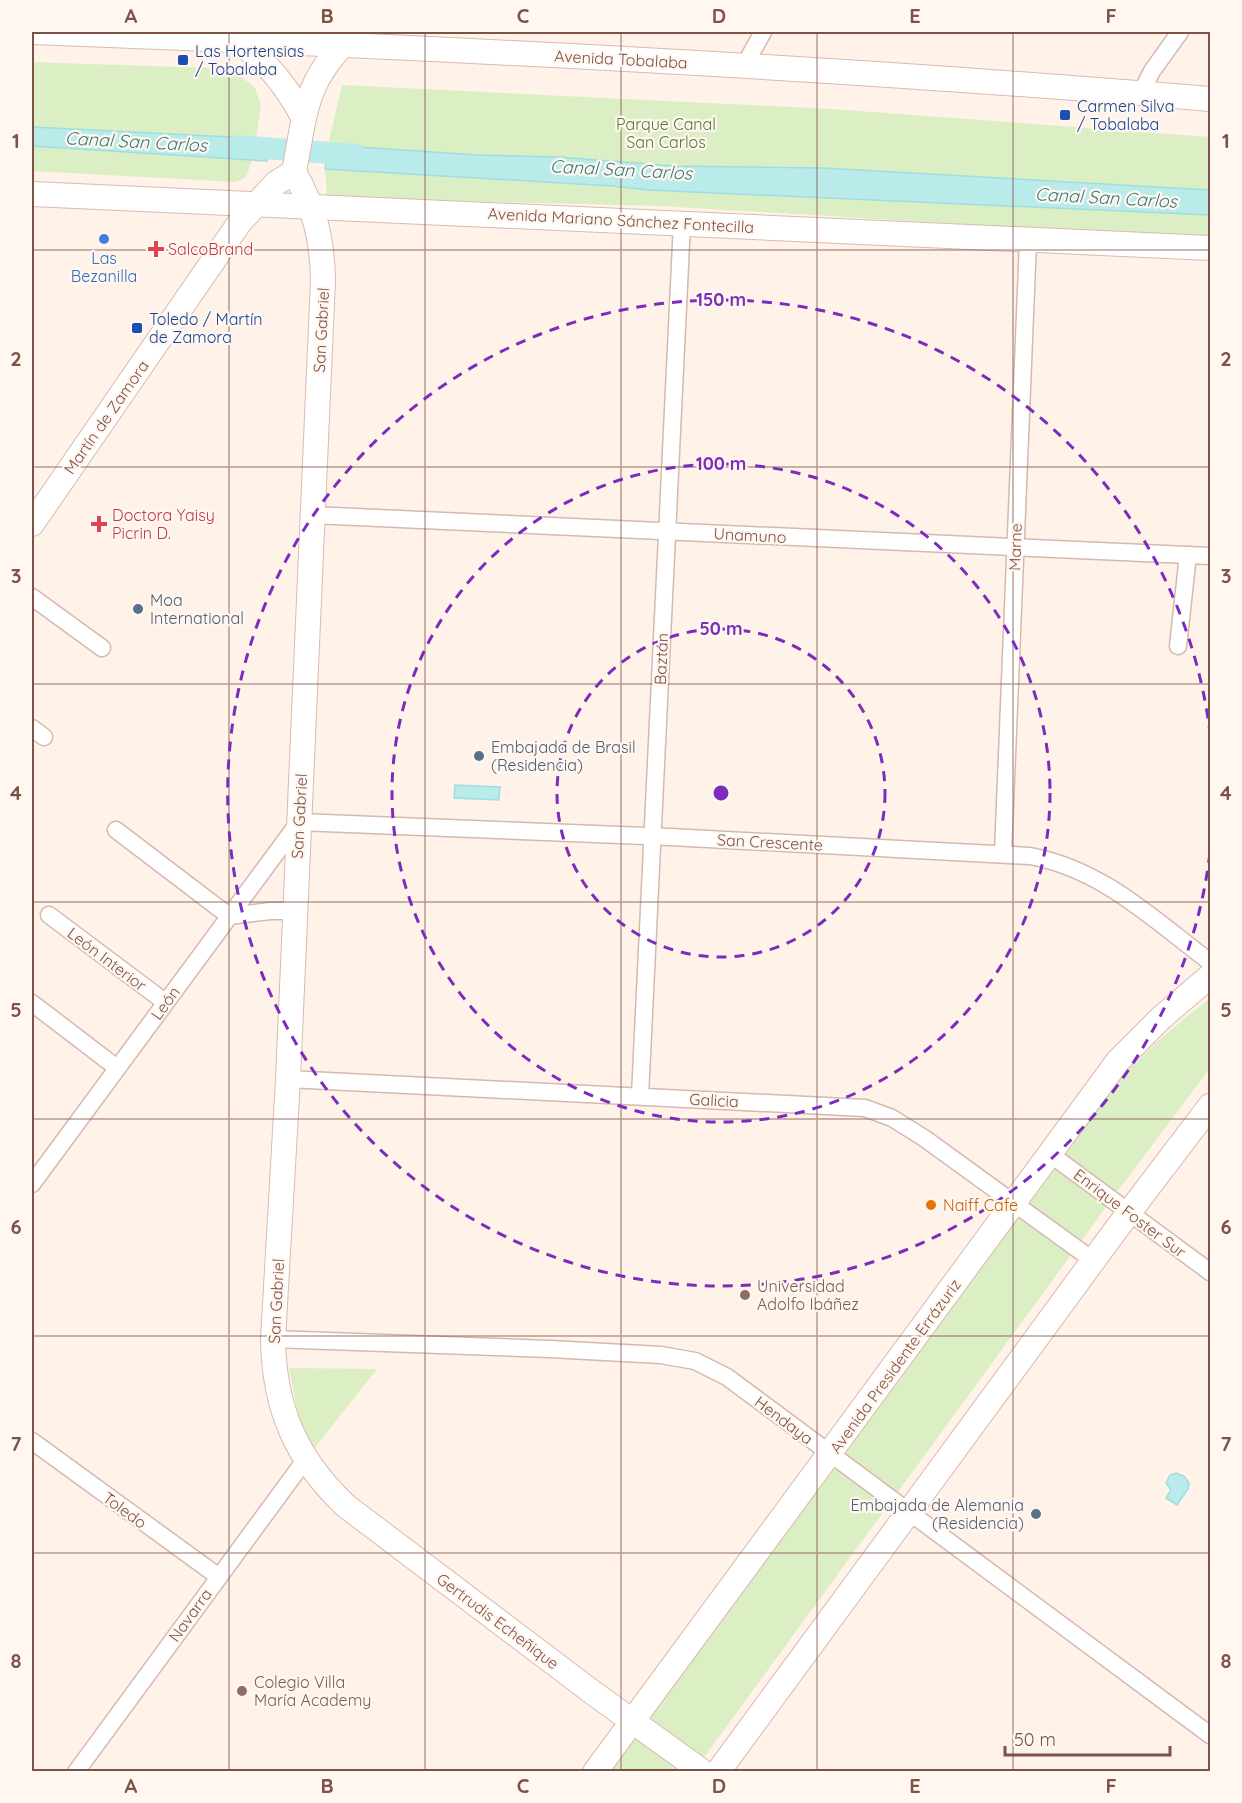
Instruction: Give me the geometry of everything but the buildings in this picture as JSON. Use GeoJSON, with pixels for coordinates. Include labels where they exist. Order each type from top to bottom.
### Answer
{"type":"FeatureCollection","features":[{"type":"Feature","properties":{"kind":"street","name":"Avenida Tobalaba"},"geometry":{"type":"LineString","coordinates":[[32,32],[122,33],[236,40],[424,40],[744,66],[1210,99]]}},
{"type":"Feature","properties":{"kind":"street"},"geometry":{"type":"LineString","coordinates":[[744,66],[763,32]]}},
{"type":"Feature","properties":{"kind":"street"},"geometry":{"type":"LineString","coordinates":[[1141,93],[1152,71],[1180,32]]}},
{"type":"Feature","properties":{"kind":"street"},"geometry":{"type":"LineString","coordinates":[[296,159],[303,117],[316,78],[350,39]]}},
{"type":"Feature","properties":{"kind":"street"},"geometry":{"type":"LineString","coordinates":[[236,40],[275,73],[303,117]]}},
{"type":"Feature","properties":{"kind":"street","name":"Martín de Zamora"},"geometry":{"type":"LineString","coordinates":[[32,524],[240,222],[296,159]]}},
{"type":"Feature","properties":{"kind":"street","name":"San Gabriel"},"geometry":{"type":"LineString","coordinates":[[296,159],[312,206],[322,249],[323,280],[288,1079],[273,1340],[274,1362],[282,1406],[305,1460]]}},
{"type":"Feature","properties":{"kind":"street","name":"Avenida Mariano Sánchez Fontecilla"},"geometry":{"type":"LineString","coordinates":[[32,194],[1210,248]]}},
{"type":"Feature","properties":{"kind":"street","name":"Baztán"},"geometry":{"type":"LineString","coordinates":[[640,1096],[682,223]]}},
{"type":"Feature","properties":{"kind":"street","name":"Marne"},"geometry":{"type":"LineString","coordinates":[[1003,853],[1028,241]]}},
{"type":"Feature","properties":{"kind":"street","name":"Unamuno"},"geometry":{"type":"LineString","coordinates":[[312,515],[1210,556]]}},
{"type":"Feature","properties":{"kind":"street"},"geometry":{"type":"LineString","coordinates":[[1178,646],[1188,555]]}},
{"type":"Feature","properties":{"kind":"street"},"geometry":{"type":"LineString","coordinates":[[32,597],[102,648]]}},
{"type":"Feature","properties":{"kind":"street","name":"San Crescente"},"geometry":{"type":"LineString","coordinates":[[298,822],[1003,853],[1047,859],[1088,874],[1110,886],[1210,962]]}},
{"type":"Feature","properties":{"kind":"street","name":"León"},"geometry":{"type":"LineString","coordinates":[[34,1177],[298,822]]}},
{"type":"Feature","properties":{"kind":"street"},"geometry":{"type":"LineString","coordinates":[[116,830],[230,916],[270,911],[295,911]]}},
{"type":"Feature","properties":{"kind":"street","name":"León Interior"},"geometry":{"type":"LineString","coordinates":[[49,915],[165,1002]]}},
{"type":"Feature","properties":{"kind":"street","name":"Avenida Presidente Errázuriz"},"geometry":{"type":"LineString","coordinates":[[595,1772],[1118,1061],[1161,1018],[1210,976]]}},
{"type":"Feature","properties":{"kind":"street"},"geometry":{"type":"LineString","coordinates":[[32,1003],[117,1068]]}},
{"type":"Feature","properties":{"kind":"street","name":"Galicia"},"geometry":{"type":"LineString","coordinates":[[288,1079],[865,1108],[892,1118],[915,1132],[1094,1261]]}},
{"type":"Feature","properties":{"kind":"street"},"geometry":{"type":"LineString","coordinates":[[718,1772],[1129,1212],[1210,1106]]}},
{"type":"Feature","properties":{"kind":"street","name":"Enrique Foster Sur"},"geometry":{"type":"LineString","coordinates":[[1050,1154],[1210,1272]]}},
{"type":"Feature","properties":{"kind":"street","name":"Hendaya"},"geometry":{"type":"LineString","coordinates":[[273,1340],[550,1349],[684,1358],[706,1365],[728,1377],[1210,1735]]}},
{"type":"Feature","properties":{"kind":"street","name":"Toledo"},"geometry":{"type":"LineString","coordinates":[[32,1441],[219,1577]]}},
{"type":"Feature","properties":{"kind":"street","name":"Navarra"},"geometry":{"type":"LineString","coordinates":[[76,1772],[305,1460]]}},
{"type":"Feature","properties":{"kind":"street","name":"Gertrudis Echeñique"},"geometry":{"type":"LineString","coordinates":[[305,1460],[317,1477],[346,1506],[703,1772]]}},
{"type":"Feature","properties":{"kind":"green space"},"geometry":{"type":"Polygon","coordinates":[[[32,62],[209,68],[241,76],[255,88],[261,105],[256,138],[32,127],[32,62]]]}},
{"type":"Feature","properties":{"kind":"green space","name":"Parque Canal San Carlos"},"geometry":{"type":"Polygon","coordinates":[[[342,85],[832,109],[1210,137],[1210,190],[824,168],[675,166],[559,157],[478,155],[328,145],[342,85]]]}},
{"type":"Feature","properties":{"kind":"green space"},"geometry":{"type":"Polygon","coordinates":[[[32,146],[252,160],[246,177],[236,182],[32,171],[32,146]]]}},
{"type":"Feature","properties":{"kind":"green space"},"geometry":{"type":"Polygon","coordinates":[[[325,169],[648,190],[1210,215],[1210,239],[660,206],[327,198],[325,169]]]}},
{"type":"Feature","properties":{"kind":"green space"},"geometry":{"type":"Polygon","coordinates":[[[1210,998],[1210,1068],[1208,1071],[694,1771],[608,1772],[1122,1076],[1160,1039],[1210,998]]]}},
{"type":"Feature","properties":{"kind":"green space"},"geometry":{"type":"Polygon","coordinates":[[[289,1368],[377,1369],[313,1450],[300,1424],[289,1368]]]}},
{"type":"Feature","properties":{"kind":"water"},"geometry":{"type":"Polygon","coordinates":[[[32,127],[269,139],[267,161],[32,146],[32,127]]]}},
{"type":"Feature","properties":{"kind":"water"},"geometry":{"type":"Polygon","coordinates":[[[328,145],[478,155],[559,157],[675,166],[824,168],[1210,190],[1210,215],[648,190],[325,169],[328,145]]]}},
{"type":"Feature","properties":{"kind":"water"},"geometry":{"type":"Polygon","coordinates":[[[455,785],[500,787],[499,800],[454,798],[455,785]]]}},
{"type":"Feature","properties":{"kind":"water"},"geometry":{"type":"Polygon","coordinates":[[[1176,1473],[1184,1476],[1189,1483],[1188,1489],[1177,1505],[1166,1498],[1171,1490],[1166,1483],[1170,1475],[1176,1473]]]}},
{"type":"Feature","properties":{"kind":"waterway","name":"Canal San Carlos"},"geometry":{"type":"LineString","coordinates":[[237,146],[356,155]]}},
{"type":"Feature","properties":{"kind":"place","name":"Las Hortensias / Tobalaba"},"geometry":{"type":"Point","coordinates":[183,60]}},
{"type":"Feature","properties":{"kind":"place","name":"Carmen Silva / Tobalaba"},"geometry":{"type":"Point","coordinates":[1065,115]}},
{"type":"Feature","properties":{"kind":"place","name":"Las Bezanilla"},"geometry":{"type":"Point","coordinates":[104,239]}},
{"type":"Feature","properties":{"kind":"place","name":"SalcoBrand"},"geometry":{"type":"Point","coordinates":[156,249]}},
{"type":"Feature","properties":{"kind":"place","name":"Toledo / Martín de Zamora"},"geometry":{"type":"Point","coordinates":[137,328]}},
{"type":"Feature","properties":{"kind":"place","name":"Doctora Yaisy Picrin D."},"geometry":{"type":"Point","coordinates":[99,524]}},
{"type":"Feature","properties":{"kind":"place","name":"Moa International"},"geometry":{"type":"Point","coordinates":[138,609]}},
{"type":"Feature","properties":{"kind":"place","name":"Embajada de Brasil (Residencia)"},"geometry":{"type":"Point","coordinates":[479,756]}},
{"type":"Feature","properties":{"kind":"place","name":"Naiff Cafe"},"geometry":{"type":"Point","coordinates":[931,1205]}},
{"type":"Feature","properties":{"kind":"place","name":"Universidad Adolfo Ibáñez"},"geometry":{"type":"Point","coordinates":[745,1295]}},
{"type":"Feature","properties":{"kind":"place","name":"Embajada de Alemania (Residencia)"},"geometry":{"type":"Point","coordinates":[1036,1514]}},
{"type":"Feature","properties":{"kind":"place","name":"Colegio Villa María Academy"},"geometry":{"type":"Point","coordinates":[242,1691]}}]}
